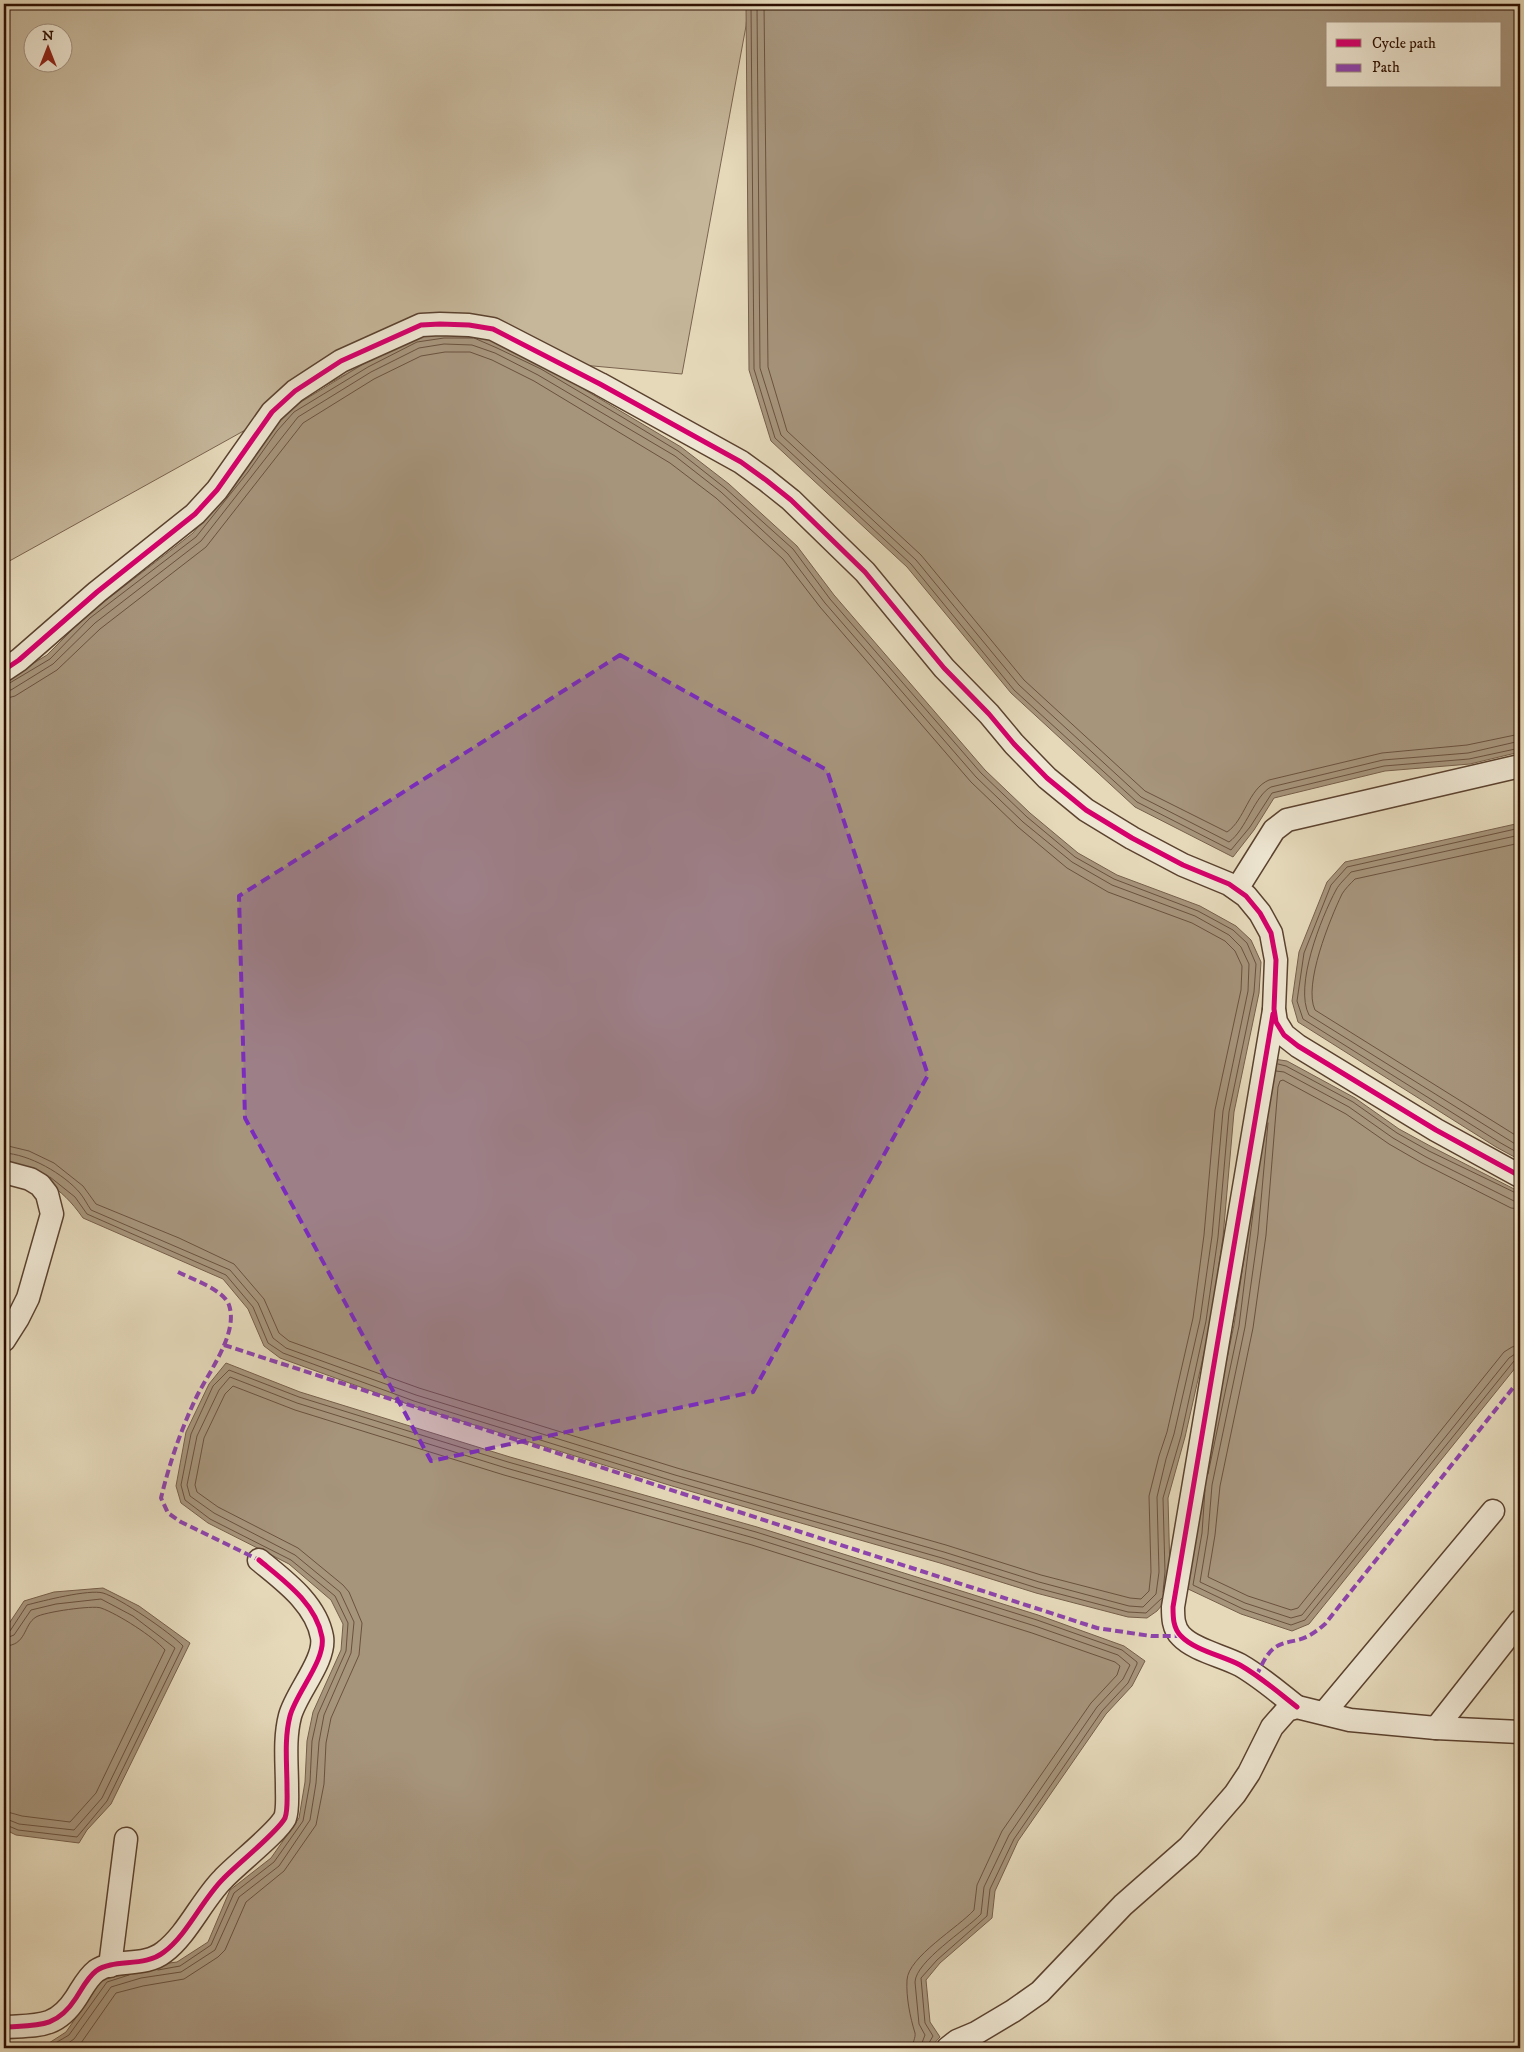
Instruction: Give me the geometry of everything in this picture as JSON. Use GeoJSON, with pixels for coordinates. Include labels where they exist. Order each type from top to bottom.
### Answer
{"type":"FeatureCollection","features":[{"type":"Feature","properties":{"kind":"street"},"geometry":{"type":"LineString","coordinates":[[4,670],[19,660],[97,592],[195,514],[229,474],[272,412],[295,391],[341,361],[421,325],[469,325],[494,329],[600,384],[741,462],[792,500],[865,572],[944,668],[1047,778],[1086,810],[1132,838],[1183,865],[1237,889],[1246,896],[1260,913],[1270,933],[1276,960],[1274,1009],[1173,1607],[1174,1625],[1180,1636],[1194,1645],[1242,1666],[1297,1707],[1350,1720],[1436,1728],[1520,1732]]}},
{"type":"Feature","properties":{"kind":"street"},"geometry":{"type":"LineString","coordinates":[[1237,889],[1274,830],[1287,820],[1520,766]]}},
{"type":"Feature","properties":{"kind":"street"},"geometry":{"type":"LineString","coordinates":[[1274,1009],[1276,1022],[1284,1035],[1298,1046],[1436,1130],[1520,1176]]}},
{"type":"Feature","properties":{"kind":"street"},"geometry":{"type":"LineString","coordinates":[[4,1172],[30,1179],[40,1185],[47,1194],[52,1214],[28,1298],[4,1340]]}},
{"type":"Feature","properties":{"kind":"street"},"geometry":{"type":"LineString","coordinates":[[1324,1713],[1493,1511]]}},
{"type":"Feature","properties":{"kind":"street"},"geometry":{"type":"LineString","coordinates":[[4,2027],[36,2026],[53,2022],[70,2008],[87,1980],[97,1970],[110,1966],[148,1961],[164,1953],[176,1942],[207,1896],[285,1818],[287,1798],[286,1735],[295,1702],[320,1655],[322,1638],[316,1619],[300,1597],[259,1560]]}},
{"type":"Feature","properties":{"kind":"street"},"geometry":{"type":"LineString","coordinates":[[1436,1728],[1520,1621]]}},
{"type":"Feature","properties":{"kind":"street"},"geometry":{"type":"LineString","coordinates":[[948,2048],[957,2041],[976,2033],[1013,2012],[1040,1992],[1123,1905],[1189,1846],[1235,1794],[1249,1773],[1279,1716],[1286,1710],[1297,1707]]}},
{"type":"Feature","properties":{"kind":"street"},"geometry":{"type":"LineString","coordinates":[[110,1966],[126,1839]]}},
{"type":"Feature","properties":{"kind":"highlighted area"},"geometry":{"type":"Polygon","coordinates":[[[620,655],[827,770],[928,1075],[753,1392],[431,1461],[245,1118],[239,896],[620,655]]]}},
{"type":"Feature","properties":{"kind":"shaded area"},"geometry":{"type":"Polygon","coordinates":[[[4,4],[748,4],[746,26],[682,374],[393,348],[4,564],[4,4]]]}},
{"type":"Feature","properties":{"kind":"water"},"geometry":{"type":"Polygon","coordinates":[[[746,4],[1520,4],[1520,752],[1470,764],[1385,771],[1274,798],[1254,830],[1233,857],[1135,807],[1011,693],[907,567],[771,441],[749,370],[746,4]]]}},
{"type":"Feature","properties":{"kind":"water"},"geometry":{"type":"Polygon","coordinates":[[[444,333],[474,333],[499,343],[543,365],[681,447],[729,484],[797,546],[834,595],[985,770],[1030,813],[1078,853],[1117,875],[1200,906],[1236,926],[1251,940],[1261,962],[1259,993],[1234,1112],[1223,1237],[1211,1322],[1185,1437],[1168,1498],[1170,1572],[1167,1599],[1157,1611],[1147,1618],[1128,1617],[1036,1593],[940,1563],[672,1486],[413,1406],[280,1358],[264,1346],[248,1309],[223,1279],[83,1218],[66,1197],[57,1190],[39,1178],[4,1164],[4,681],[47,655],[87,615],[193,533],[244,469],[273,428],[291,408],[365,363],[415,337],[444,333]]]}},
{"type":"Feature","properties":{"kind":"water"},"geometry":{"type":"Polygon","coordinates":[[[1520,823],[1520,1160],[1496,1147],[1298,1022],[1292,1001],[1299,952],[1327,882],[1345,862],[1520,823]]]}},
{"type":"Feature","properties":{"kind":"water"},"geometry":{"type":"Polygon","coordinates":[[[1274,1059],[1287,1061],[1355,1098],[1399,1129],[1520,1192],[1520,1362],[1309,1624],[1292,1631],[1241,1614],[1186,1588],[1201,1483],[1234,1325],[1274,1059]]]}},
{"type":"Feature","properties":{"kind":"water"},"geometry":{"type":"Polygon","coordinates":[[[226,1363],[300,1392],[510,1457],[757,1527],[1038,1615],[1124,1646],[1145,1661],[1132,1686],[1106,1714],[1018,1841],[995,1891],[992,1918],[940,1963],[926,1980],[930,2022],[940,2037],[930,2048],[10,2048],[49,2043],[66,2032],[104,1977],[139,1967],[177,1962],[208,1942],[230,1890],[271,1858],[299,1818],[305,1782],[307,1741],[313,1712],[341,1650],[343,1624],[331,1600],[289,1564],[208,1523],[181,1503],[176,1486],[186,1432],[209,1384],[226,1363]]]}},
{"type":"Feature","properties":{"kind":"water"},"geometry":{"type":"Polygon","coordinates":[[[103,1588],[139,1606],[190,1643],[111,1804],[87,1830],[79,1843],[16,1835],[4,1829],[4,1631],[24,1601],[54,1592],[103,1588]]]}},
{"type":"Feature","properties":{"kind":"marked path"},"geometry":{"type":"LineString","coordinates":[[178,1272],[221,1294],[229,1305],[231,1316],[226,1341],[195,1400],[180,1436],[161,1498],[168,1513],[181,1522],[259,1560]]}},
{"type":"Feature","properties":{"kind":"marked path"},"geometry":{"type":"LineString","coordinates":[[224,1345],[1097,1628],[1151,1636],[1180,1636]]}},
{"type":"Feature","properties":{"kind":"marked path"},"geometry":{"type":"LineString","coordinates":[[1256,1676],[1265,1658],[1273,1649],[1282,1644],[1306,1637],[1325,1624],[1520,1379]]}},
{"type":"Feature","properties":{"kind":"cycle path"},"geometry":{"type":"LineString","coordinates":[[4,670],[19,660],[97,592],[195,514],[217,490],[272,412],[295,391],[341,361],[421,325],[469,325],[493,329],[600,384],[741,462],[791,500],[865,572],[944,668],[1047,778],[1086,810],[1132,838],[1183,865],[1229,884],[1246,896],[1260,913],[1271,933],[1276,960],[1274,1009],[1276,1022],[1284,1035],[1298,1046],[1436,1130],[1520,1176]]}},
{"type":"Feature","properties":{"kind":"cycle path"},"geometry":{"type":"LineString","coordinates":[[1273,1014],[1173,1615],[1176,1630],[1187,1641],[1201,1649],[1240,1665],[1263,1680],[1297,1707]]}},
{"type":"Feature","properties":{"kind":"cycle path"},"geometry":{"type":"LineString","coordinates":[[4,2027],[36,2025],[53,2020],[69,2008],[87,1980],[96,1971],[111,1965],[147,1960],[164,1952],[180,1936],[215,1887],[274,1832],[285,1818],[287,1811],[286,1752],[288,1725],[293,1707],[320,1656],[322,1637],[319,1625],[306,1603],[288,1584],[259,1560]]}}]}
